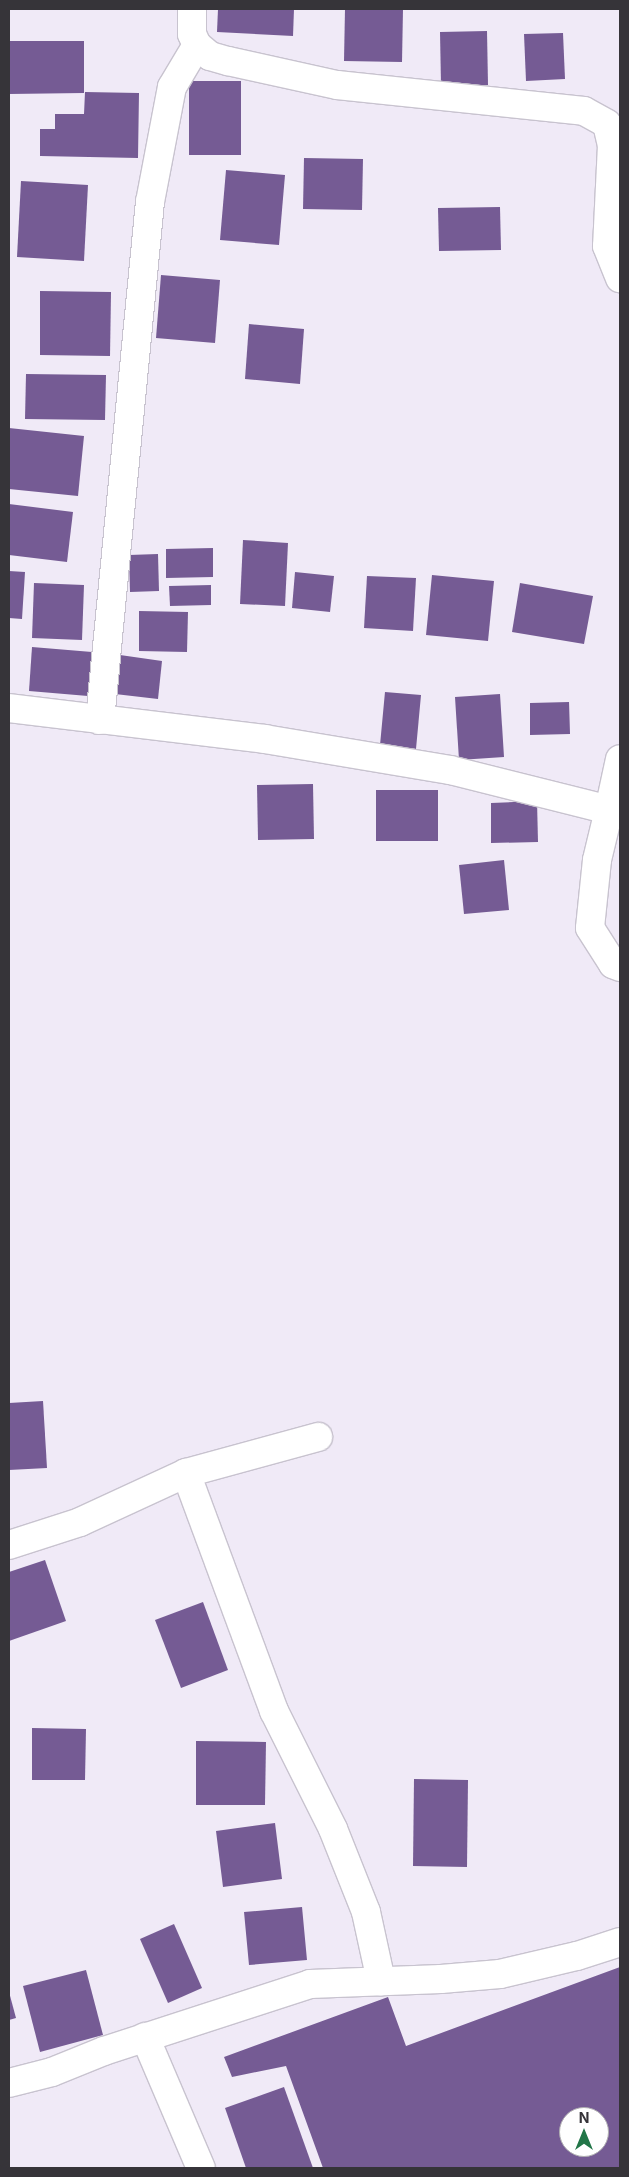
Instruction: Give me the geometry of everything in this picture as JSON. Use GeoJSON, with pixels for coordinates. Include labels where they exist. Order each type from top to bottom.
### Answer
{"type":"FeatureCollection","features":[{"type":"Feature","properties":{"kind":"street"},"geometry":{"type":"LineString","coordinates":[[192,9],[192,34],[197,45],[210,56],[228,61],[337,85],[584,111],[607,124],[612,145],[607,246],[620,279]]}},
{"type":"Feature","properties":{"kind":"street"},"geometry":{"type":"LineString","coordinates":[[100,720],[150,202],[172,87],[197,45]]}},
{"type":"Feature","properties":{"kind":"street"},"geometry":{"type":"LineString","coordinates":[[9,708],[265,740],[450,770],[609,810]]}},
{"type":"Feature","properties":{"kind":"street"},"geometry":{"type":"LineString","coordinates":[[620,759],[597,860],[590,928],[612,964],[620,967]]}},
{"type":"Feature","properties":{"kind":"street"},"geometry":{"type":"LineString","coordinates":[[9,1545],[80,1522],[186,1473],[318,1437]]}},
{"type":"Feature","properties":{"kind":"street"},"geometry":{"type":"LineString","coordinates":[[186,1473],[274,1711],[333,1829],[366,1912],[381,1982]]}},
{"type":"Feature","properties":{"kind":"street"},"geometry":{"type":"LineString","coordinates":[[9,2084],[52,2072],[146,2037],[310,1984],[381,1982],[500,1974],[578,1956],[620,1942]]}},
{"type":"Feature","properties":{"kind":"street"},"geometry":{"type":"LineString","coordinates":[[146,2037],[201,2168]]}},
{"type":"Feature","properties":{"kind":"building"},"geometry":{"type":"Polygon","coordinates":[[[218,9],[294,9],[293,36],[217,32],[218,9]]]}},
{"type":"Feature","properties":{"kind":"building"},"geometry":{"type":"Polygon","coordinates":[[[345,9],[403,9],[402,62],[344,61],[345,9]]]}},
{"type":"Feature","properties":{"kind":"building"},"geometry":{"type":"Polygon","coordinates":[[[487,31],[488,85],[441,85],[440,32],[487,31]]]}},
{"type":"Feature","properties":{"kind":"building"},"geometry":{"type":"Polygon","coordinates":[[[563,33],[565,79],[526,81],[524,34],[563,33]]]}},
{"type":"Feature","properties":{"kind":"building"},"geometry":{"type":"Polygon","coordinates":[[[9,41],[84,41],[84,93],[9,94],[9,41]]]}},
{"type":"Feature","properties":{"kind":"building"},"geometry":{"type":"Polygon","coordinates":[[[189,81],[241,81],[241,155],[189,155],[189,81]]]}},
{"type":"Feature","properties":{"kind":"building"},"geometry":{"type":"Polygon","coordinates":[[[85,92],[139,93],[138,158],[40,156],[40,129],[55,129],[55,114],[84,114],[85,92]]]}},
{"type":"Feature","properties":{"kind":"building"},"geometry":{"type":"Polygon","coordinates":[[[304,158],[363,159],[362,210],[303,209],[304,158]]]}},
{"type":"Feature","properties":{"kind":"building"},"geometry":{"type":"Polygon","coordinates":[[[226,170],[285,175],[279,245],[220,240],[226,170]]]}},
{"type":"Feature","properties":{"kind":"building"},"geometry":{"type":"Polygon","coordinates":[[[21,181],[88,185],[84,261],[17,257],[21,181]]]}},
{"type":"Feature","properties":{"kind":"building"},"geometry":{"type":"Polygon","coordinates":[[[500,207],[501,250],[439,251],[438,208],[500,207]]]}},
{"type":"Feature","properties":{"kind":"building"},"geometry":{"type":"Polygon","coordinates":[[[161,275],[220,280],[215,343],[156,338],[161,275]]]}},
{"type":"Feature","properties":{"kind":"building"},"geometry":{"type":"Polygon","coordinates":[[[40,291],[111,292],[110,356],[40,355],[40,291]]]}},
{"type":"Feature","properties":{"kind":"building"},"geometry":{"type":"Polygon","coordinates":[[[249,324],[304,329],[300,384],[245,379],[249,324]]]}},
{"type":"Feature","properties":{"kind":"building"},"geometry":{"type":"Polygon","coordinates":[[[26,374],[106,375],[105,420],[25,419],[26,374]]]}},
{"type":"Feature","properties":{"kind":"building"},"geometry":{"type":"Polygon","coordinates":[[[9,428],[84,436],[78,496],[9,489],[9,428]]]}},
{"type":"Feature","properties":{"kind":"building"},"geometry":{"type":"Polygon","coordinates":[[[9,504],[73,512],[67,562],[9,555],[9,504]]]}},
{"type":"Feature","properties":{"kind":"building"},"geometry":{"type":"Polygon","coordinates":[[[243,540],[288,543],[285,606],[240,604],[243,540]]]}},
{"type":"Feature","properties":{"kind":"building"},"geometry":{"type":"Polygon","coordinates":[[[213,548],[213,577],[166,578],[166,549],[213,548]]]}},
{"type":"Feature","properties":{"kind":"building"},"geometry":{"type":"Polygon","coordinates":[[[158,554],[159,591],[130,592],[129,555],[158,554]]]}},
{"type":"Feature","properties":{"kind":"building"},"geometry":{"type":"Polygon","coordinates":[[[9,571],[25,572],[22,619],[9,618],[9,571]]]}},
{"type":"Feature","properties":{"kind":"building"},"geometry":{"type":"Polygon","coordinates":[[[295,572],[334,576],[330,612],[292,608],[295,572]]]}},
{"type":"Feature","properties":{"kind":"building"},"geometry":{"type":"Polygon","coordinates":[[[432,575],[494,581],[488,641],[426,635],[432,575]]]}},
{"type":"Feature","properties":{"kind":"building"},"geometry":{"type":"Polygon","coordinates":[[[367,576],[416,578],[413,631],[364,628],[367,576]]]}},
{"type":"Feature","properties":{"kind":"building"},"geometry":{"type":"Polygon","coordinates":[[[34,583],[84,585],[82,640],[32,638],[34,583]]]}},
{"type":"Feature","properties":{"kind":"building"},"geometry":{"type":"Polygon","coordinates":[[[520,583],[593,596],[584,644],[512,632],[520,583]]]}},
{"type":"Feature","properties":{"kind":"building"},"geometry":{"type":"Polygon","coordinates":[[[211,585],[211,605],[170,606],[169,586],[211,585]]]}},
{"type":"Feature","properties":{"kind":"building"},"geometry":{"type":"Polygon","coordinates":[[[139,611],[188,612],[187,652],[139,651],[139,611]]]}},
{"type":"Feature","properties":{"kind":"building"},"geometry":{"type":"Polygon","coordinates":[[[32,647],[92,652],[88,696],[29,691],[32,647]]]}},
{"type":"Feature","properties":{"kind":"building"},"geometry":{"type":"Polygon","coordinates":[[[120,655],[162,661],[158,699],[115,694],[120,655]]]}},
{"type":"Feature","properties":{"kind":"building"},"geometry":{"type":"Polygon","coordinates":[[[385,692],[421,695],[416,749],[380,745],[385,692]]]}},
{"type":"Feature","properties":{"kind":"building"},"geometry":{"type":"Polygon","coordinates":[[[500,694],[504,757],[459,760],[455,697],[500,694]]]}},
{"type":"Feature","properties":{"kind":"building"},"geometry":{"type":"Polygon","coordinates":[[[569,702],[570,734],[530,735],[530,703],[569,702]]]}},
{"type":"Feature","properties":{"kind":"building"},"geometry":{"type":"Polygon","coordinates":[[[313,784],[314,839],[258,840],[257,785],[313,784]]]}},
{"type":"Feature","properties":{"kind":"building"},"geometry":{"type":"Polygon","coordinates":[[[376,790],[438,790],[438,841],[376,841],[376,790]]]}},
{"type":"Feature","properties":{"kind":"building"},"geometry":{"type":"Polygon","coordinates":[[[537,801],[538,842],[491,843],[491,803],[537,801]]]}},
{"type":"Feature","properties":{"kind":"building"},"geometry":{"type":"Polygon","coordinates":[[[504,860],[509,910],[464,914],[459,865],[504,860]]]}},
{"type":"Feature","properties":{"kind":"building"},"geometry":{"type":"Polygon","coordinates":[[[43,1401],[47,1468],[9,1470],[9,1403],[43,1401]]]}},
{"type":"Feature","properties":{"kind":"building"},"geometry":{"type":"Polygon","coordinates":[[[45,1560],[66,1621],[9,1641],[9,1572],[45,1560]]]}},
{"type":"Feature","properties":{"kind":"building"},"geometry":{"type":"Polygon","coordinates":[[[203,1602],[228,1670],[181,1688],[155,1620],[203,1602]]]}},
{"type":"Feature","properties":{"kind":"building"},"geometry":{"type":"Polygon","coordinates":[[[32,1728],[86,1729],[85,1780],[32,1780],[32,1728]]]}},
{"type":"Feature","properties":{"kind":"building"},"geometry":{"type":"Polygon","coordinates":[[[196,1741],[266,1742],[265,1805],[196,1805],[196,1741]]]}},
{"type":"Feature","properties":{"kind":"building"},"geometry":{"type":"Polygon","coordinates":[[[414,1779],[468,1780],[467,1867],[413,1866],[414,1779]]]}},
{"type":"Feature","properties":{"kind":"building"},"geometry":{"type":"Polygon","coordinates":[[[275,1823],[282,1879],[223,1887],[216,1831],[275,1823]]]}},
{"type":"Feature","properties":{"kind":"building"},"geometry":{"type":"Polygon","coordinates":[[[302,1907],[307,1960],[249,1965],[244,1912],[302,1907]]]}},
{"type":"Feature","properties":{"kind":"building"},"geometry":{"type":"Polygon","coordinates":[[[174,1924],[202,1988],[168,2003],[140,1939],[174,1924]]]}},
{"type":"Feature","properties":{"kind":"building"},"geometry":{"type":"Polygon","coordinates":[[[620,1967],[620,2168],[323,2168],[286,2066],[232,2077],[224,2057],[388,1997],[406,2046],[620,1967]]]}},
{"type":"Feature","properties":{"kind":"building"},"geometry":{"type":"Polygon","coordinates":[[[86,1970],[103,2035],[40,2052],[23,1986],[86,1970]]]}},
{"type":"Feature","properties":{"kind":"building"},"geometry":{"type":"Polygon","coordinates":[[[9,1992],[16,2018],[9,2020],[9,1992]]]}},
{"type":"Feature","properties":{"kind":"building"},"geometry":{"type":"Polygon","coordinates":[[[284,2087],[313,2168],[246,2168],[225,2108],[284,2087]]]}}]}
